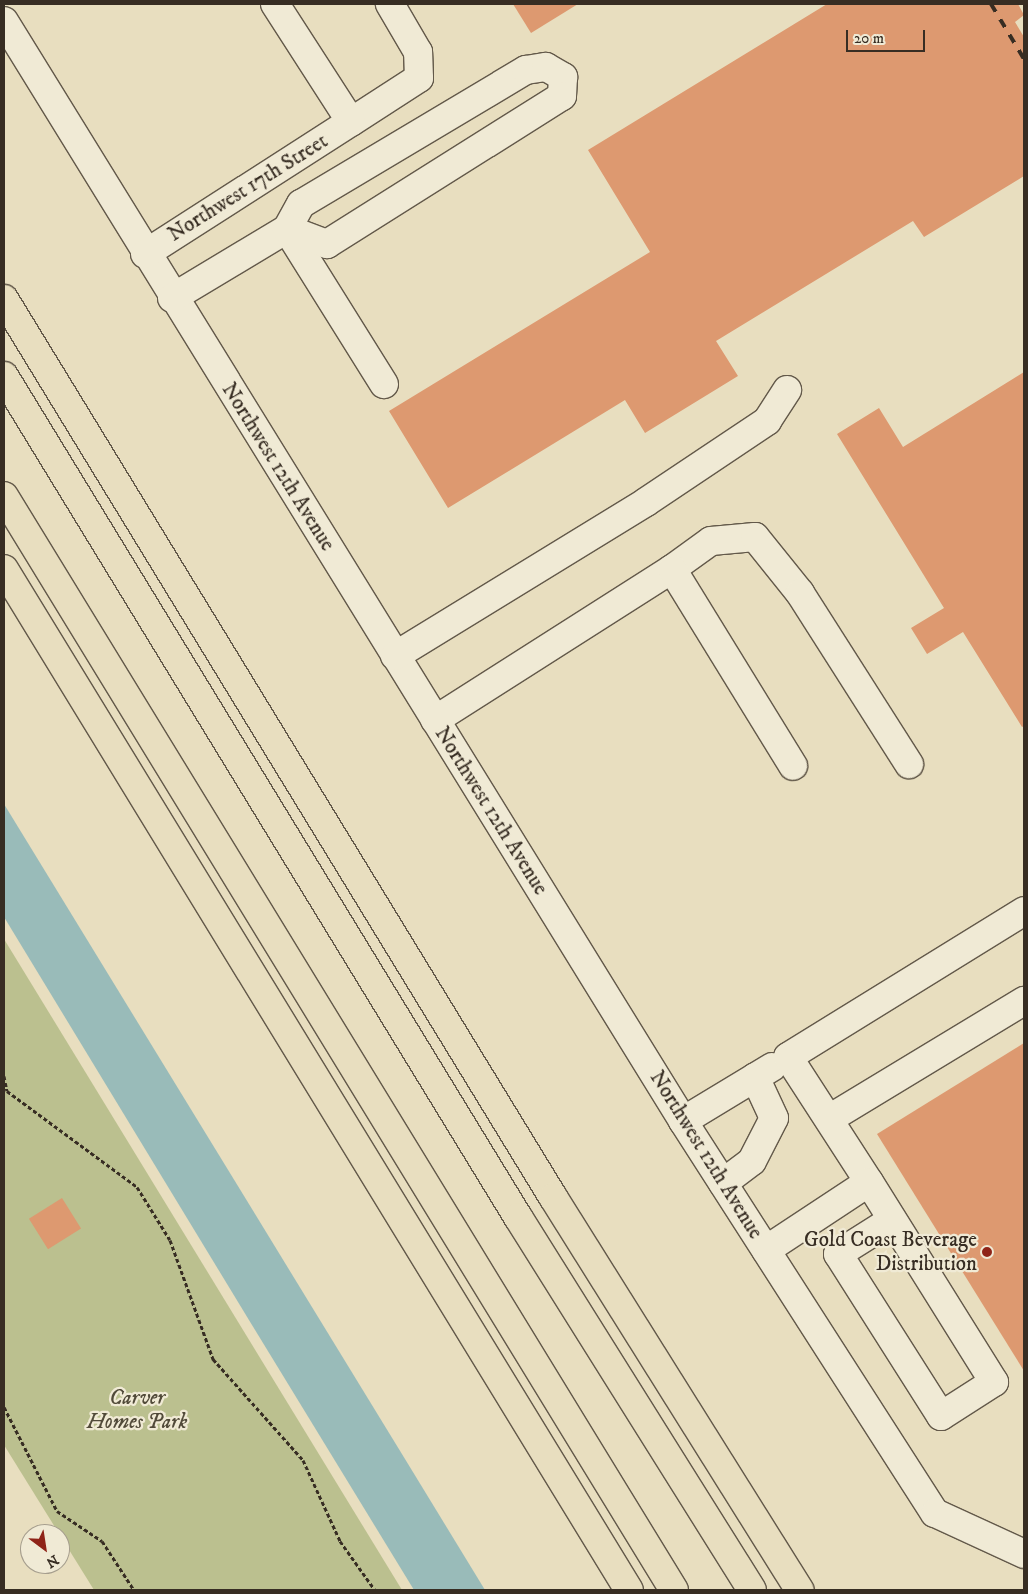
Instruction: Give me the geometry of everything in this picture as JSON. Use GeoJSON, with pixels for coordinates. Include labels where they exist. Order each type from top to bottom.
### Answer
{"type":"FeatureCollection","features":[{"type":"Feature","properties":{"kind":"highway"},"geometry":{"type":"LineString","coordinates":[[4,299],[548,1188],[800,1590]]}},
{"type":"Feature","properties":{"kind":"highway"},"geometry":{"type":"LineString","coordinates":[[4,376],[518,1217],[752,1590]]}},
{"type":"Feature","properties":{"kind":"highway"},"geometry":{"type":"LineString","coordinates":[[4,496],[674,1590]]}},
{"type":"Feature","properties":{"kind":"highway"},"geometry":{"type":"LineString","coordinates":[[4,569],[629,1590]]}},
{"type":"Feature","properties":{"kind":"street"},"geometry":{"type":"LineString","coordinates":[[275,4],[351,122]]}},
{"type":"Feature","properties":{"kind":"street","name":"Northwest 17th Street"},"geometry":{"type":"LineString","coordinates":[[145,254],[419,78],[418,52],[390,4]]}},
{"type":"Feature","properties":{"kind":"street","name":"Northwest 12th Avenue"},"geometry":{"type":"LineString","coordinates":[[4,22],[172,298],[683,1121],[935,1513],[1024,1554]]}},
{"type":"Feature","properties":{"kind":"street"},"geometry":{"type":"LineString","coordinates":[[172,298],[287,228],[301,204],[526,70],[546,66],[563,77],[562,96],[327,244],[287,228]]}},
{"type":"Feature","properties":{"kind":"street"},"geometry":{"type":"LineString","coordinates":[[287,228],[384,384]]}},
{"type":"Feature","properties":{"kind":"street"},"geometry":{"type":"LineString","coordinates":[[395,656],[646,502],[750,432],[766,421],[787,390]]}},
{"type":"Feature","properties":{"kind":"street"},"geometry":{"type":"LineString","coordinates":[[435,720],[672,569],[711,541],[755,537],[800,593],[909,764]]}},
{"type":"Feature","properties":{"kind":"street"},"geometry":{"type":"LineString","coordinates":[[672,569],[793,766]]}},
{"type":"Feature","properties":{"kind":"street"},"geometry":{"type":"LineString","coordinates":[[683,1121],[1024,911]]}},
{"type":"Feature","properties":{"kind":"street"},"geometry":{"type":"LineString","coordinates":[[829,1119],[1024,1000]]}},
{"type":"Feature","properties":{"kind":"street"},"geometry":{"type":"LineString","coordinates":[[788,1057],[870,1182],[994,1382],[941,1416],[838,1254],[892,1220]]}},
{"type":"Feature","properties":{"kind":"street"},"geometry":{"type":"LineString","coordinates":[[723,1183],[752,1161],[774,1118],[755,1077]]}},
{"type":"Feature","properties":{"kind":"street"},"geometry":{"type":"LineString","coordinates":[[766,1250],[870,1182]]}},
{"type":"Feature","properties":{"kind":"path"},"geometry":{"type":"LineString","coordinates":[[4,1076],[7,1091],[137,1187],[170,1240],[213,1359],[303,1460],[340,1541],[375,1590]]}},
{"type":"Feature","properties":{"kind":"path"},"geometry":{"type":"LineString","coordinates":[[4,1407],[57,1511],[102,1541],[134,1590]]}},
{"type":"Feature","properties":{"kind":"green space","name":"Carver Homes Park"},"geometry":{"type":"Polygon","coordinates":[[[4,939],[402,1590],[94,1590],[70,1551],[70,1524],[53,1524],[4,1445],[4,939]]]}},
{"type":"Feature","properties":{"kind":"water"},"geometry":{"type":"Polygon","coordinates":[[[4,804],[485,1590],[414,1590],[4,917],[4,804]]]}},
{"type":"Feature","properties":{"kind":"building"},"geometry":{"type":"Polygon","coordinates":[[[513,4],[578,4],[531,33],[513,4]]]}},
{"type":"Feature","properties":{"kind":"building"},"geometry":{"type":"Polygon","coordinates":[[[827,4],[1018,4],[1024,15],[1015,22],[1024,37],[1024,176],[924,237],[913,221],[716,341],[738,376],[645,433],[625,400],[448,508],[389,411],[650,252],[588,150],[827,4]]]}},
{"type":"Feature","properties":{"kind":"building"},"geometry":{"type":"Polygon","coordinates":[[[1024,372],[1024,726],[1022,727],[963,632],[927,654],[911,628],[944,608],[837,434],[879,408],[903,447],[1024,372]]]}},
{"type":"Feature","properties":{"kind":"building","name":"Gold Coast Beverage Distribution"},"geometry":{"type":"Polygon","coordinates":[[[1024,1043],[1024,1371],[877,1134],[1024,1043]]]}},
{"type":"Feature","properties":{"kind":"building"},"geometry":{"type":"Polygon","coordinates":[[[62,1198],[81,1229],[48,1249],[29,1219],[62,1198]]]}},
{"type":"Feature","properties":{"kind":"railway"},"geometry":{"type":"LineString","coordinates":[[991,4],[1024,59]]}},
{"type":"Feature","properties":{"kind":"place","name":"Gold Coast Beverage Distribution"},"geometry":{"type":"Point","coordinates":[987,1252]}}]}
